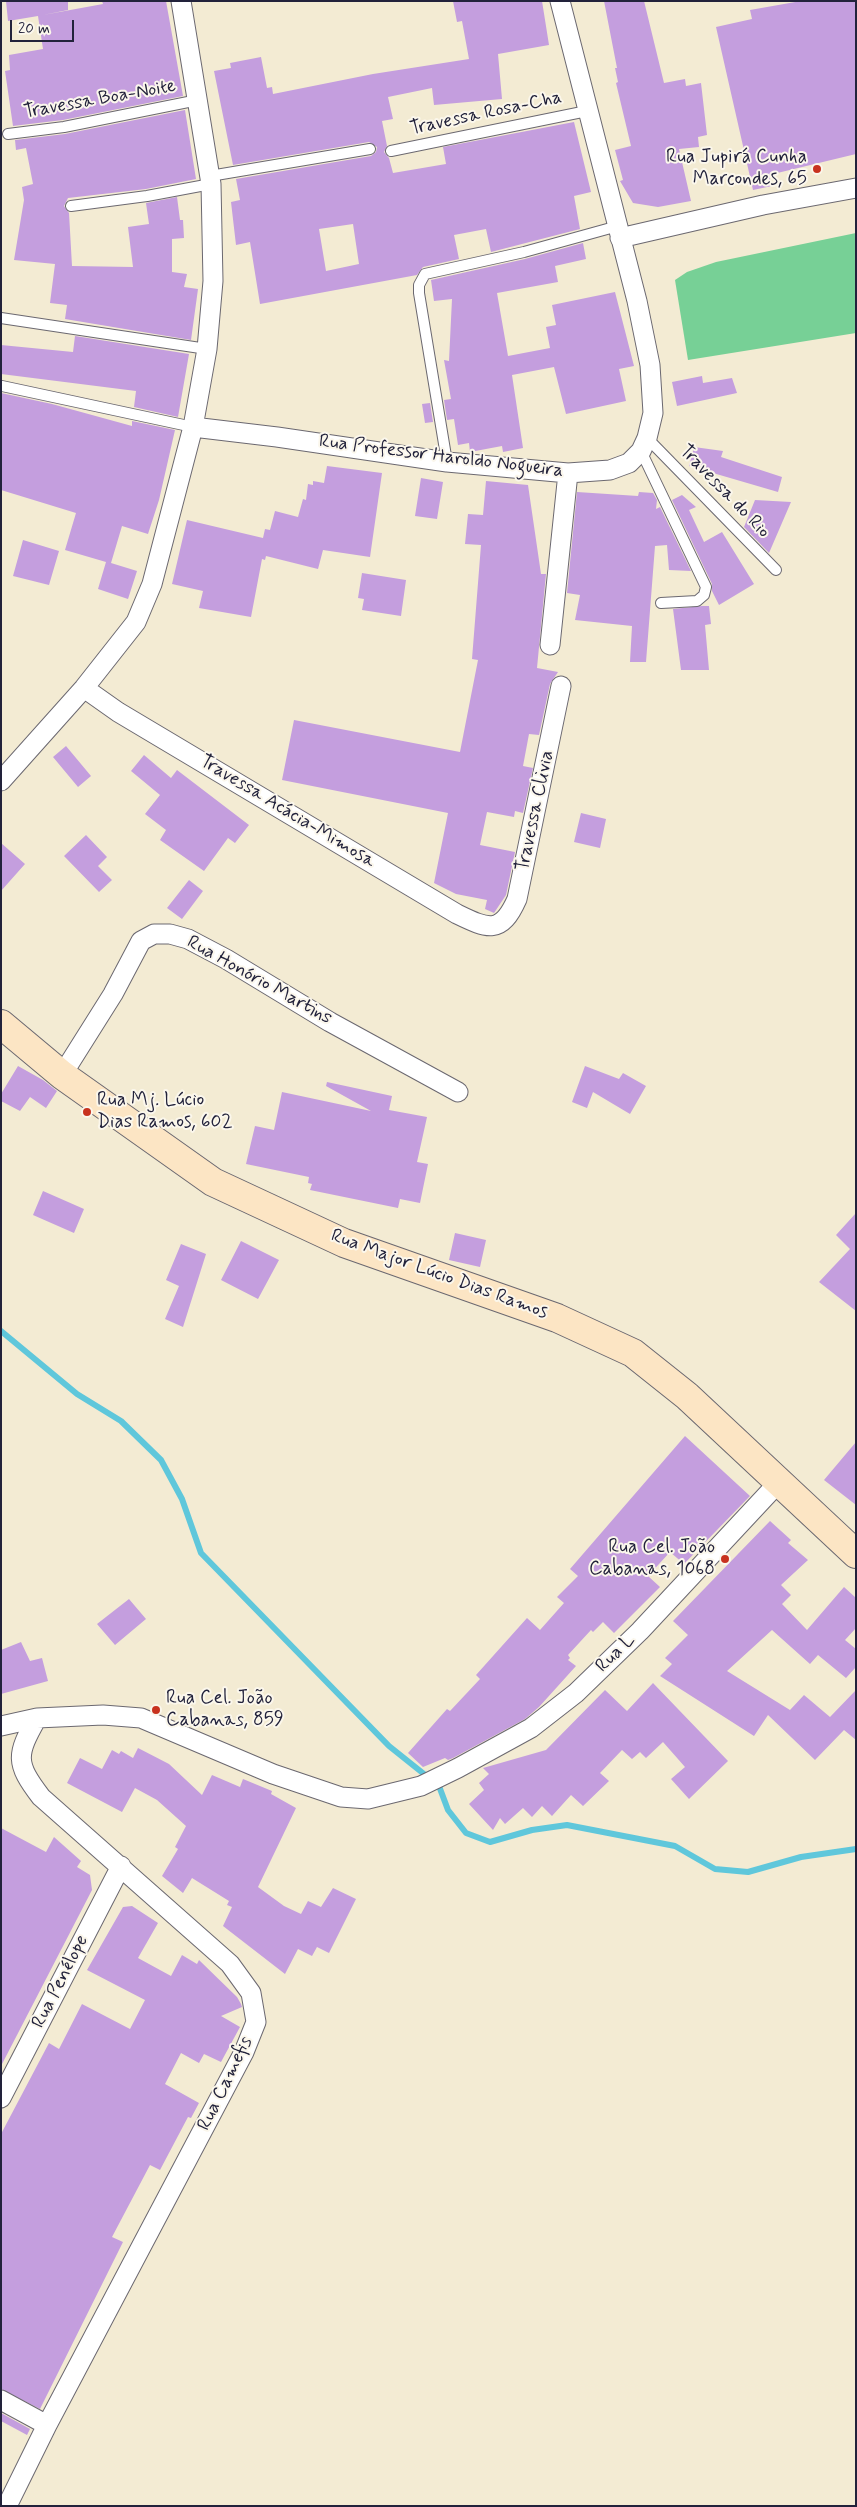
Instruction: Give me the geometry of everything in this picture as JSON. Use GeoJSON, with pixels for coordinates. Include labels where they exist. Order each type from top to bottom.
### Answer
{"type":"FeatureCollection","features":[{"type":"Feature","properties":{"kind":"main road","name":"Rua Major Lúcio Dias Ramos"},"geometry":{"type":"LineString","coordinates":[[2,1026],[62,1075],[213,1182],[344,1243],[557,1318],[633,1353],[687,1396],[856,1554]]}},
{"type":"Feature","properties":{"kind":"street"},"geometry":{"type":"LineString","coordinates":[[1,782],[84,688],[136,622],[149,592],[193,427],[207,349],[213,281],[210,180],[181,1]]}},
{"type":"Feature","properties":{"kind":"street"},"geometry":{"type":"LineString","coordinates":[[560,1],[637,301],[650,365],[653,413],[644,444]]}},
{"type":"Feature","properties":{"kind":"street"},"geometry":{"type":"LineString","coordinates":[[619,232],[856,188]]}},
{"type":"Feature","properties":{"kind":"street","name":"Rua Professor Haroldo Nogueira"},"geometry":{"type":"LineString","coordinates":[[193,427],[277,437],[447,462],[568,473],[610,470],[628,463],[644,444]]}},
{"type":"Feature","properties":{"kind":"street"},"geometry":{"type":"LineString","coordinates":[[550,645],[568,473]]}},
{"type":"Feature","properties":{"kind":"street","name":"Travessa Clivia"},"geometry":{"type":"LineString","coordinates":[[494,927],[503,923],[509,916],[517,900],[562,686]]}},
{"type":"Feature","properties":{"kind":"street","name":"Travessa Acácia-Mimosa"},"geometry":{"type":"LineString","coordinates":[[84,688],[118,712],[457,914],[480,925],[494,927]]}},
{"type":"Feature","properties":{"kind":"street","name":"Rua Honório Martins"},"geometry":{"type":"LineString","coordinates":[[62,1075],[113,994],[141,941],[154,934],[170,934],[188,939],[226,959],[330,1022],[458,1092]]}},
{"type":"Feature","properties":{"kind":"street","name":"Rua L"},"geometry":{"type":"LineString","coordinates":[[1,1726],[37,1718],[103,1715],[141,1718],[273,1774],[340,1797],[368,1799],[420,1786],[447,1774],[531,1728],[576,1693],[640,1631],[779,1482]]}},
{"type":"Feature","properties":{"kind":"street","name":"Rua Camefis"},"geometry":{"type":"LineString","coordinates":[[7,2506],[47,2425],[244,2052],[256,2022],[251,1994],[230,1964],[41,1797],[26,1777],[21,1763],[22,1744],[37,1718]]}},
{"type":"Feature","properties":{"kind":"street","name":"Rua Penélope"},"geometry":{"type":"LineString","coordinates":[[1,2098],[121,1866]]}},
{"type":"Feature","properties":{"kind":"street"},"geometry":{"type":"LineString","coordinates":[[1,2400],[47,2425]]}},
{"type":"Feature","properties":{"kind":"lane","name":"Travessa Boa-Noite"},"geometry":{"type":"LineString","coordinates":[[8,134],[64,127],[198,100]]}},
{"type":"Feature","properties":{"kind":"lane","name":"Travessa Rosa-Cha"},"geometry":{"type":"LineString","coordinates":[[391,151],[587,111]]}},
{"type":"Feature","properties":{"kind":"lane"},"geometry":{"type":"LineString","coordinates":[[71,206],[147,196],[210,180],[370,149]]}},
{"type":"Feature","properties":{"kind":"lane"},"geometry":{"type":"LineString","coordinates":[[447,462],[418,294],[419,285],[425,274],[572,240],[619,232]]}},
{"type":"Feature","properties":{"kind":"lane"},"geometry":{"type":"LineString","coordinates":[[1,318],[207,349]]}},
{"type":"Feature","properties":{"kind":"lane"},"geometry":{"type":"LineString","coordinates":[[2,386],[193,427]]}},
{"type":"Feature","properties":{"kind":"lane"},"geometry":{"type":"LineString","coordinates":[[644,444],[706,587],[704,595],[697,601],[661,604]]}},
{"type":"Feature","properties":{"kind":"lane","name":"Travessa do Rio"},"geometry":{"type":"LineString","coordinates":[[644,444],[776,570]]}},
{"type":"Feature","properties":{"kind":"green space"},"geometry":{"type":"Polygon","coordinates":[[[856,233],[856,333],[688,360],[675,280],[687,272],[716,262],[856,233]]]}},
{"type":"Feature","properties":{"kind":"building"},"geometry":{"type":"Polygon","coordinates":[[[6,1],[68,1],[68,10],[43,15],[103,4],[102,1],[166,1],[183,96],[63,120],[13,126],[5,71],[10,70],[9,55],[43,49],[38,16],[8,21],[6,1]]]}},
{"type":"Feature","properties":{"kind":"building"},"geometry":{"type":"Polygon","coordinates":[[[453,1],[542,1],[549,45],[498,54],[502,99],[434,105],[432,88],[388,97],[393,119],[382,121],[387,146],[384,152],[389,158],[393,173],[446,164],[443,147],[574,122],[591,192],[574,196],[580,229],[491,252],[486,229],[454,235],[459,259],[423,267],[417,275],[260,304],[250,242],[236,245],[231,202],[240,200],[236,179],[371,156],[376,152],[377,147],[369,142],[233,165],[214,71],[231,68],[230,63],[261,57],[267,88],[272,87],[273,94],[373,74],[469,59],[462,21],[457,22],[453,1]],[[353,224],[319,229],[326,271],[359,264],[353,224]]]}},
{"type":"Feature","properties":{"kind":"building"},"geometry":{"type":"Polygon","coordinates":[[[604,1],[644,1],[664,83],[685,79],[686,86],[701,83],[707,135],[698,137],[699,147],[679,149],[691,201],[658,207],[633,203],[620,181],[623,180],[615,150],[631,146],[616,83],[618,82],[615,68],[617,68],[604,1]]]}},
{"type":"Feature","properties":{"kind":"building"},"geometry":{"type":"Polygon","coordinates":[[[801,1],[856,1],[856,154],[769,175],[772,186],[753,190],[716,27],[752,19],[750,10],[801,1]]]}},
{"type":"Feature","properties":{"kind":"building"},"geometry":{"type":"Polygon","coordinates":[[[185,110],[196,179],[146,189],[68,198],[64,206],[69,213],[72,266],[133,267],[128,227],[149,224],[146,203],[177,197],[180,220],[183,220],[184,238],[172,239],[172,272],[187,274],[184,287],[198,289],[191,340],[65,319],[67,305],[50,303],[55,264],[14,260],[24,200],[22,187],[33,184],[26,148],[16,150],[15,140],[65,134],[185,110]]]}},
{"type":"Feature","properties":{"kind":"building"},"geometry":{"type":"Polygon","coordinates":[[[583,243],[586,259],[555,266],[558,282],[497,293],[508,356],[550,348],[546,327],[556,325],[552,305],[615,292],[634,366],[619,369],[626,401],[566,414],[554,367],[512,375],[523,448],[503,452],[502,446],[470,452],[469,443],[458,445],[454,419],[447,420],[444,400],[451,399],[444,360],[449,361],[452,299],[434,301],[431,280],[525,259],[583,243]]]}},
{"type":"Feature","properties":{"kind":"building"},"geometry":{"type":"Polygon","coordinates":[[[75,336],[189,354],[178,417],[134,407],[136,391],[1,374],[1,345],[73,352],[75,336]]]}},
{"type":"Feature","properties":{"kind":"building"},"geometry":{"type":"Polygon","coordinates":[[[702,376],[703,383],[732,378],[737,393],[677,406],[672,382],[702,376]]]}},
{"type":"Feature","properties":{"kind":"building"},"geometry":{"type":"Polygon","coordinates":[[[1,393],[52,404],[132,426],[132,421],[175,430],[159,500],[148,534],[122,526],[111,563],[137,571],[128,599],[98,589],[106,562],[65,550],[76,513],[1,490],[1,393]]]}},
{"type":"Feature","properties":{"kind":"building"},"geometry":{"type":"Polygon","coordinates":[[[430,403],[433,422],[425,423],[422,404],[430,403]]]}},
{"type":"Feature","properties":{"kind":"building"},"geometry":{"type":"Polygon","coordinates":[[[694,447],[723,451],[721,457],[782,477],[778,492],[689,466],[694,447]]]}},
{"type":"Feature","properties":{"kind":"building"},"geometry":{"type":"Polygon","coordinates":[[[327,466],[382,473],[370,557],[323,550],[318,569],[266,556],[265,560],[262,559],[251,617],[199,608],[203,591],[172,584],[187,520],[263,538],[265,529],[270,530],[275,511],[298,517],[303,499],[306,500],[308,484],[313,485],[313,481],[324,483],[327,466]]]}},
{"type":"Feature","properties":{"kind":"building"},"geometry":{"type":"Polygon","coordinates":[[[421,478],[443,482],[437,519],[415,516],[421,478]]]}},
{"type":"Feature","properties":{"kind":"building"},"geometry":{"type":"Polygon","coordinates":[[[486,481],[528,485],[541,574],[546,574],[537,668],[558,672],[550,684],[539,735],[529,734],[523,766],[533,768],[523,813],[515,811],[514,817],[487,812],[480,845],[515,852],[506,895],[494,913],[485,909],[487,900],[456,894],[434,883],[448,813],[282,780],[294,720],[460,752],[478,660],[472,659],[481,545],[465,544],[468,514],[483,515],[486,481]]]}},
{"type":"Feature","properties":{"kind":"building"},"geometry":{"type":"Polygon","coordinates":[[[577,492],[638,496],[639,492],[653,493],[657,500],[656,509],[660,507],[691,571],[669,570],[667,545],[655,546],[646,662],[630,662],[632,626],[575,620],[580,595],[567,593],[577,492]]]}},
{"type":"Feature","properties":{"kind":"building"},"geometry":{"type":"Polygon","coordinates":[[[682,495],[696,507],[689,510],[704,542],[722,532],[754,584],[719,605],[712,591],[712,584],[672,500],[682,495]]]}},
{"type":"Feature","properties":{"kind":"building"},"geometry":{"type":"Polygon","coordinates":[[[755,500],[791,502],[769,553],[744,527],[755,500]]]}},
{"type":"Feature","properties":{"kind":"building"},"geometry":{"type":"Polygon","coordinates":[[[23,540],[59,551],[49,585],[13,576],[23,540]]]}},
{"type":"Feature","properties":{"kind":"building"},"geometry":{"type":"Polygon","coordinates":[[[362,573],[406,580],[401,616],[362,610],[364,599],[358,598],[362,573]]]}},
{"type":"Feature","properties":{"kind":"building"},"geometry":{"type":"Polygon","coordinates":[[[709,606],[711,624],[705,625],[709,670],[681,670],[673,609],[709,606]]]}},
{"type":"Feature","properties":{"kind":"building"},"geometry":{"type":"Polygon","coordinates":[[[66,746],[91,776],[78,787],[53,757],[66,746]]]}},
{"type":"Feature","properties":{"kind":"building"},"geometry":{"type":"Polygon","coordinates":[[[144,755],[171,778],[177,770],[249,825],[235,843],[228,838],[204,871],[160,840],[166,830],[145,814],[160,795],[131,771],[144,755]]]}},
{"type":"Feature","properties":{"kind":"building"},"geometry":{"type":"Polygon","coordinates":[[[581,813],[606,819],[600,848],[574,842],[581,813]]]}},
{"type":"Feature","properties":{"kind":"building"},"geometry":{"type":"Polygon","coordinates":[[[86,835],[107,857],[98,866],[112,880],[99,892],[64,856],[86,835]]]}},
{"type":"Feature","properties":{"kind":"building"},"geometry":{"type":"Polygon","coordinates":[[[1,843],[25,864],[1,891],[1,843]]]}},
{"type":"Feature","properties":{"kind":"building"},"geometry":{"type":"Polygon","coordinates":[[[189,880],[203,891],[182,919],[167,908],[189,880]]]}},
{"type":"Feature","properties":{"kind":"building"},"geometry":{"type":"Polygon","coordinates":[[[18,1066],[43,1080],[57,1091],[46,1108],[30,1097],[20,1111],[1,1101],[1,1094],[18,1066]]]}},
{"type":"Feature","properties":{"kind":"building"},"geometry":{"type":"Polygon","coordinates":[[[585,1066],[619,1079],[623,1073],[646,1086],[630,1114],[593,1092],[587,1108],[572,1102],[585,1066]]]}},
{"type":"Feature","properties":{"kind":"building"},"geometry":{"type":"Polygon","coordinates":[[[327,1082],[392,1096],[389,1110],[427,1117],[417,1162],[428,1164],[420,1203],[400,1199],[398,1208],[310,1190],[312,1184],[308,1183],[309,1177],[246,1164],[255,1126],[274,1130],[282,1092],[371,1111],[326,1086],[327,1082]]]}},
{"type":"Feature","properties":{"kind":"building"},"geometry":{"type":"Polygon","coordinates":[[[43,1191],[84,1209],[74,1233],[33,1215],[43,1191]]]}},
{"type":"Feature","properties":{"kind":"building"},"geometry":{"type":"Polygon","coordinates":[[[856,1213],[856,1311],[819,1282],[850,1249],[836,1235],[856,1213]]]}},
{"type":"Feature","properties":{"kind":"building"},"geometry":{"type":"Polygon","coordinates":[[[455,1233],[486,1240],[480,1267],[449,1260],[455,1233]]]}},
{"type":"Feature","properties":{"kind":"building"},"geometry":{"type":"Polygon","coordinates":[[[241,1241],[279,1260],[258,1299],[221,1280],[241,1241]]]}},
{"type":"Feature","properties":{"kind":"building"},"geometry":{"type":"Polygon","coordinates":[[[181,1244],[206,1254],[183,1327],[165,1319],[179,1286],[166,1280],[181,1244]]]}},
{"type":"Feature","properties":{"kind":"building"},"geometry":{"type":"Polygon","coordinates":[[[685,1436],[750,1496],[684,1564],[670,1552],[648,1576],[660,1587],[614,1633],[603,1622],[593,1632],[591,1630],[568,1655],[570,1658],[568,1660],[576,1666],[539,1707],[525,1719],[453,1758],[448,1760],[445,1758],[423,1767],[408,1753],[447,1709],[450,1711],[480,1679],[476,1675],[527,1618],[540,1630],[564,1603],[557,1597],[578,1576],[570,1569],[685,1436]]]}},
{"type":"Feature","properties":{"kind":"building"},"geometry":{"type":"Polygon","coordinates":[[[856,1442],[856,1505],[824,1480],[856,1442]]]}},
{"type":"Feature","properties":{"kind":"building"},"geometry":{"type":"Polygon","coordinates":[[[770,1521],[791,1540],[788,1543],[808,1560],[781,1585],[791,1595],[782,1604],[807,1630],[844,1587],[856,1598],[856,1628],[845,1640],[856,1649],[856,1667],[846,1678],[818,1655],[810,1664],[772,1630],[727,1671],[790,1710],[804,1695],[830,1717],[856,1690],[856,1740],[844,1730],[815,1760],[768,1715],[754,1736],[660,1676],[672,1664],[665,1658],[688,1635],[673,1621],[770,1521]]]}},
{"type":"Feature","properties":{"kind":"building"},"geometry":{"type":"Polygon","coordinates":[[[129,1599],[146,1619],[115,1645],[97,1624],[129,1599]]]}},
{"type":"Feature","properties":{"kind":"building"},"geometry":{"type":"Polygon","coordinates":[[[21,1642],[30,1661],[42,1658],[48,1681],[1,1694],[1,1650],[21,1642]]]}},
{"type":"Feature","properties":{"kind":"building"},"geometry":{"type":"Polygon","coordinates":[[[653,1683],[728,1761],[689,1799],[671,1779],[685,1767],[663,1742],[646,1758],[640,1752],[632,1759],[622,1750],[600,1773],[609,1781],[583,1806],[571,1795],[552,1816],[542,1806],[532,1817],[523,1808],[505,1824],[500,1818],[493,1830],[469,1804],[484,1790],[479,1783],[489,1774],[483,1768],[546,1750],[605,1690],[627,1711],[653,1683]]]}},
{"type":"Feature","properties":{"kind":"building"},"geometry":{"type":"Polygon","coordinates":[[[138,1748],[169,1764],[202,1795],[212,1775],[240,1787],[243,1779],[272,1791],[271,1794],[296,1808],[258,1887],[284,1906],[301,1914],[308,1901],[321,1907],[333,1888],[356,1899],[329,1953],[317,1947],[312,1956],[298,1949],[285,1974],[223,1926],[232,1907],[227,1905],[229,1901],[192,1878],[183,1893],[162,1876],[178,1849],[175,1847],[186,1826],[157,1800],[135,1788],[122,1812],[67,1783],[80,1758],[102,1769],[112,1750],[119,1754],[121,1751],[133,1758],[138,1748]]]}},
{"type":"Feature","properties":{"kind":"building"},"geometry":{"type":"Polygon","coordinates":[[[1,1828],[46,1852],[54,1837],[81,1861],[77,1867],[90,1875],[92,1890],[1,2066],[1,1828]]]}},
{"type":"Feature","properties":{"kind":"building"},"geometry":{"type":"Polygon","coordinates":[[[132,1906],[158,1923],[138,1958],[171,1976],[182,1955],[197,1964],[199,1960],[237,1997],[242,2007],[221,2016],[240,2027],[221,2062],[204,2054],[199,2063],[181,2053],[165,2084],[199,2103],[191,2118],[188,2117],[160,2170],[150,2165],[112,2237],[123,2242],[40,2409],[1,2389],[1,2134],[49,2043],[59,2049],[82,2004],[130,2029],[145,2000],[87,1970],[123,1907],[132,1906]]]}},
{"type":"Feature","properties":{"kind":"building"},"geometry":{"type":"Polygon","coordinates":[[[1,2413],[30,2429],[27,2435],[1,2421],[1,2413]]]}},
{"type":"Feature","properties":{"kind":"waterway"},"geometry":{"type":"LineString","coordinates":[[1,1331],[77,1394],[121,1421],[161,1460],[182,1499],[201,1553],[389,1746],[439,1786],[448,1810],[466,1833],[490,1842],[532,1830],[567,1825],[675,1846],[715,1869],[748,1872],[801,1857],[856,1849]]}},
{"type":"Feature","properties":{"kind":"place","name":"Rua Jupirá Cunha Marcondes, 65"},"geometry":{"type":"Point","coordinates":[817,169]}},
{"type":"Feature","properties":{"kind":"place","name":"Rua Mj. Lúcio Dias Ramos, 602"},"geometry":{"type":"Point","coordinates":[87,1112]}},
{"type":"Feature","properties":{"kind":"place","name":"Rua Cel. João Cabanas, 1068"},"geometry":{"type":"Point","coordinates":[725,1559]}},
{"type":"Feature","properties":{"kind":"place","name":"Rua Cel. João Cabanas, 859"},"geometry":{"type":"Point","coordinates":[156,1710]}}]}
